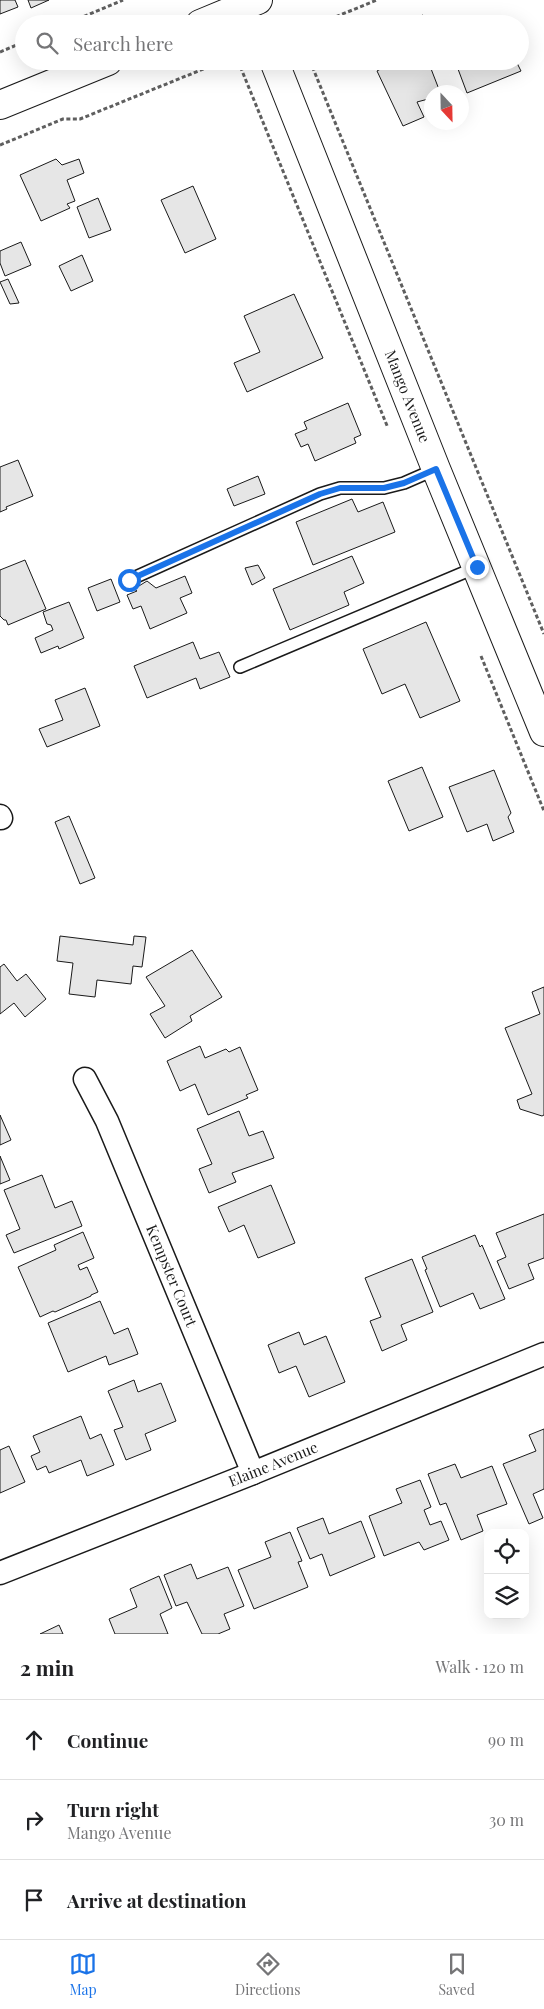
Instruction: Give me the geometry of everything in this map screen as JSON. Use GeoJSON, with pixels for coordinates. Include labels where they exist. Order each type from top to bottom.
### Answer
{"type":"FeatureCollection","features":[{"type":"Feature","properties":{"kind":"street"},"geometry":{"type":"LineString","coordinates":[[229,15],[254,7]]}},
{"type":"Feature","properties":{"kind":"street"},"geometry":{"type":"LineString","coordinates":[[0,105],[86,70]]}},
{"type":"Feature","properties":{"kind":"street","name":"Mango Avenue"},"geometry":{"type":"LineString","coordinates":[[278,70],[436,469],[544,732]]}},
{"type":"Feature","properties":{"kind":"street","name":"Kempster Court"},"geometry":{"type":"LineString","coordinates":[[85,1079],[107,1121],[253,1473]]}},
{"type":"Feature","properties":{"kind":"street","name":"Elaine Avenue"},"geometry":{"type":"LineString","coordinates":[[0,1573],[253,1473],[544,1354]]}},
{"type":"Feature","properties":{"kind":"lane"},"geometry":{"type":"LineString","coordinates":[[129,580],[320,494],[340,488],[384,488],[404,483],[436,469]]}},
{"type":"Feature","properties":{"kind":"lane"},"geometry":{"type":"LineString","coordinates":[[240,667],[477,567]]}},
{"type":"Feature","properties":{"kind":"path"},"geometry":{"type":"LineString","coordinates":[[87,15],[123,0]]}},
{"type":"Feature","properties":{"kind":"path"},"geometry":{"type":"LineString","coordinates":[[340,15],[377,0]]}},
{"type":"Feature","properties":{"kind":"path"},"geometry":{"type":"LineString","coordinates":[[0,52],[15,46]]}},
{"type":"Feature","properties":{"kind":"path"},"geometry":{"type":"LineString","coordinates":[[0,145],[63,119],[80,119],[201,70]]}},
{"type":"Feature","properties":{"kind":"path"},"geometry":{"type":"LineString","coordinates":[[242,70],[391,435]]}},
{"type":"Feature","properties":{"kind":"path"},"geometry":{"type":"LineString","coordinates":[[314,70],[544,634]]}},
{"type":"Feature","properties":{"kind":"path"},"geometry":{"type":"LineString","coordinates":[[479,650],[544,810]]}},
{"type":"Feature","properties":{"kind":"building"},"geometry":{"type":"Polygon","coordinates":[[[0,0],[15,0],[18,7],[0,14],[0,0]]]}},
{"type":"Feature","properties":{"kind":"building"},"geometry":{"type":"Polygon","coordinates":[[[28,0],[49,0],[31,8],[28,0]]]}},
{"type":"Feature","properties":{"kind":"building"},"geometry":{"type":"Polygon","coordinates":[[[431,70],[437,85],[424,85],[424,100],[417,102],[424,117],[403,126],[377,71],[431,70]]]}},
{"type":"Feature","properties":{"kind":"building"},"geometry":{"type":"Polygon","coordinates":[[[458,70],[520,70],[469,92],[469,85],[464,85],[458,70]]]}},
{"type":"Feature","properties":{"kind":"building"},"geometry":{"type":"Polygon","coordinates":[[[56,159],[62,165],[79,159],[84,173],[67,180],[75,201],[67,204],[70,208],[41,221],[20,175],[56,159]]]}},
{"type":"Feature","properties":{"kind":"building"},"geometry":{"type":"Polygon","coordinates":[[[193,186],[216,239],[185,253],[161,200],[193,186]]]}},
{"type":"Feature","properties":{"kind":"building"},"geometry":{"type":"Polygon","coordinates":[[[98,198],[111,230],[89,238],[77,207],[98,198]]]}},
{"type":"Feature","properties":{"kind":"building"},"geometry":{"type":"Polygon","coordinates":[[[21,242],[31,265],[5,276],[0,263],[0,251],[21,242]]]}},
{"type":"Feature","properties":{"kind":"building"},"geometry":{"type":"Polygon","coordinates":[[[82,255],[93,281],[71,291],[59,266],[82,255]]]}},
{"type":"Feature","properties":{"kind":"building"},"geometry":{"type":"Polygon","coordinates":[[[8,279],[19,303],[10,304],[0,282],[8,279]]]}},
{"type":"Feature","properties":{"kind":"building"},"geometry":{"type":"Polygon","coordinates":[[[294,294],[323,358],[247,392],[234,363],[260,352],[244,316],[294,294]]]}},
{"type":"Feature","properties":{"kind":"building"},"geometry":{"type":"Polygon","coordinates":[[[348,403],[361,435],[354,438],[356,443],[315,461],[308,444],[301,447],[295,434],[307,429],[304,422],[348,403]]]}},
{"type":"Feature","properties":{"kind":"building"},"geometry":{"type":"Polygon","coordinates":[[[18,460],[33,496],[6,507],[7,509],[0,512],[0,467],[18,460]]]}},
{"type":"Feature","properties":{"kind":"building"},"geometry":{"type":"Polygon","coordinates":[[[258,476],[265,494],[234,506],[227,489],[258,476]]]}},
{"type":"Feature","properties":{"kind":"building"},"geometry":{"type":"Polygon","coordinates":[[[352,499],[358,512],[383,502],[395,532],[313,565],[296,522],[352,499]]]}},
{"type":"Feature","properties":{"kind":"building"},"geometry":{"type":"Polygon","coordinates":[[[352,556],[364,583],[344,592],[349,605],[290,630],[273,589],[352,556]]]}},
{"type":"Feature","properties":{"kind":"building"},"geometry":{"type":"Polygon","coordinates":[[[25,560],[46,609],[8,625],[6,620],[0,616],[0,570],[25,560]]]}},
{"type":"Feature","properties":{"kind":"building"},"geometry":{"type":"Polygon","coordinates":[[[258,565],[265,578],[252,585],[245,568],[258,565]]]}},
{"type":"Feature","properties":{"kind":"building"},"geometry":{"type":"Polygon","coordinates":[[[185,576],[192,593],[180,598],[187,613],[150,629],[141,606],[133,609],[127,595],[137,591],[134,589],[147,581],[156,588],[185,576]]]}},
{"type":"Feature","properties":{"kind":"building"},"geometry":{"type":"Polygon","coordinates":[[[111,579],[120,602],[97,611],[88,588],[111,579]]]}},
{"type":"Feature","properties":{"kind":"building"},"geometry":{"type":"Polygon","coordinates":[[[69,602],[84,638],[59,649],[58,646],[41,653],[35,638],[53,630],[51,625],[47,624],[43,612],[69,602]]]}},
{"type":"Feature","properties":{"kind":"building"},"geometry":{"type":"Polygon","coordinates":[[[426,622],[460,701],[420,718],[405,684],[382,694],[363,649],[426,622]]]}},
{"type":"Feature","properties":{"kind":"building"},"geometry":{"type":"Polygon","coordinates":[[[193,642],[200,659],[219,652],[230,677],[200,689],[196,678],[147,698],[134,666],[193,642]]]}},
{"type":"Feature","properties":{"kind":"building"},"geometry":{"type":"Polygon","coordinates":[[[85,688],[100,726],[47,747],[39,729],[63,720],[55,700],[85,688]]]}},
{"type":"Feature","properties":{"kind":"building"},"geometry":{"type":"Polygon","coordinates":[[[422,767],[443,817],[409,831],[388,781],[422,767]]]}},
{"type":"Feature","properties":{"kind":"building"},"geometry":{"type":"Polygon","coordinates":[[[494,770],[511,813],[508,817],[514,832],[493,841],[487,824],[467,832],[449,787],[494,770]]]}},
{"type":"Feature","properties":{"kind":"building"},"geometry":{"type":"Polygon","coordinates":[[[69,816],[95,878],[80,884],[55,822],[69,816]]]}},
{"type":"Feature","properties":{"kind":"building"},"geometry":{"type":"Polygon","coordinates":[[[60,936],[133,945],[134,936],[146,937],[142,967],[133,966],[131,984],[97,980],[95,997],[69,994],[73,963],[57,961],[60,936]]]}},
{"type":"Feature","properties":{"kind":"building"},"geometry":{"type":"Polygon","coordinates":[[[192,950],[222,997],[190,1016],[192,1021],[165,1038],[150,1014],[165,1006],[146,977],[192,950]]]}},
{"type":"Feature","properties":{"kind":"building"},"geometry":{"type":"Polygon","coordinates":[[[4,964],[17,981],[26,974],[46,999],[25,1017],[14,1003],[0,1014],[0,967],[4,964]]]}},
{"type":"Feature","properties":{"kind":"building"},"geometry":{"type":"Polygon","coordinates":[[[544,987],[544,1115],[542,1116],[520,1109],[517,1100],[532,1094],[505,1028],[540,1014],[532,992],[544,987]]]}},
{"type":"Feature","properties":{"kind":"building"},"geometry":{"type":"Polygon","coordinates":[[[200,1046],[205,1058],[226,1049],[229,1052],[240,1047],[258,1090],[246,1095],[248,1098],[208,1115],[195,1084],[180,1091],[167,1061],[200,1046]]]}},
{"type":"Feature","properties":{"kind":"building"},"geometry":{"type":"Polygon","coordinates":[[[239,1111],[249,1136],[263,1131],[274,1158],[232,1173],[236,1182],[209,1193],[199,1169],[212,1164],[197,1129],[239,1111]]]}},
{"type":"Feature","properties":{"kind":"building"},"geometry":{"type":"Polygon","coordinates":[[[0,1115],[11,1140],[0,1145],[0,1115]]]}},
{"type":"Feature","properties":{"kind":"building"},"geometry":{"type":"Polygon","coordinates":[[[0,1156],[10,1180],[0,1184],[0,1156]]]}},
{"type":"Feature","properties":{"kind":"building"},"geometry":{"type":"Polygon","coordinates":[[[42,1175],[55,1208],[72,1201],[82,1226],[14,1253],[6,1235],[20,1229],[4,1190],[42,1175]]]}},
{"type":"Feature","properties":{"kind":"building"},"geometry":{"type":"Polygon","coordinates":[[[271,1185],[295,1243],[258,1258],[244,1225],[229,1232],[218,1207],[271,1185]]]}},
{"type":"Feature","properties":{"kind":"building"},"geometry":{"type":"Polygon","coordinates":[[[544,1214],[544,1258],[528,1264],[534,1279],[509,1289],[497,1261],[506,1257],[496,1233],[544,1214]]]}},
{"type":"Feature","properties":{"kind":"building"},"geometry":{"type":"Polygon","coordinates":[[[83,1232],[94,1258],[78,1265],[80,1270],[87,1267],[98,1292],[40,1317],[18,1267],[56,1250],[54,1245],[83,1232]]]}},
{"type":"Feature","properties":{"kind":"building"},"geometry":{"type":"Polygon","coordinates":[[[475,1235],[480,1247],[482,1245],[505,1299],[480,1309],[473,1293],[440,1307],[425,1270],[427,1269],[422,1257],[475,1235]]]}},
{"type":"Feature","properties":{"kind":"building"},"geometry":{"type":"Polygon","coordinates":[[[412,1259],[433,1312],[401,1325],[407,1340],[382,1351],[370,1321],[381,1317],[365,1278],[412,1259]]]}},
{"type":"Feature","properties":{"kind":"building"},"geometry":{"type":"Polygon","coordinates":[[[100,1301],[114,1334],[128,1328],[138,1354],[109,1365],[106,1356],[68,1372],[48,1323],[100,1301]]]}},
{"type":"Feature","properties":{"kind":"building"},"geometry":{"type":"Polygon","coordinates":[[[299,1332],[304,1345],[326,1336],[345,1382],[309,1397],[296,1366],[279,1373],[268,1345],[299,1332]]]}},
{"type":"Feature","properties":{"kind":"building"},"geometry":{"type":"Polygon","coordinates":[[[134,1380],[138,1392],[161,1383],[176,1421],[145,1434],[151,1450],[126,1460],[114,1430],[123,1427],[108,1391],[134,1380]]]}},
{"type":"Feature","properties":{"kind":"building"},"geometry":{"type":"Polygon","coordinates":[[[81,1416],[90,1439],[101,1434],[114,1465],[87,1476],[81,1460],[49,1473],[46,1466],[37,1470],[31,1456],[40,1452],[33,1436],[81,1416]]]}},
{"type":"Feature","properties":{"kind":"building"},"geometry":{"type":"Polygon","coordinates":[[[544,1429],[544,1489],[533,1494],[543,1518],[529,1524],[503,1464],[536,1451],[529,1435],[544,1429]]]}},
{"type":"Feature","properties":{"kind":"building"},"geometry":{"type":"Polygon","coordinates":[[[9,1446],[25,1482],[0,1493],[0,1450],[9,1446]]]}},
{"type":"Feature","properties":{"kind":"building"},"geometry":{"type":"Polygon","coordinates":[[[455,1464],[461,1478],[492,1466],[507,1504],[477,1515],[483,1531],[461,1540],[446,1503],[440,1505],[428,1474],[455,1464]]]}},
{"type":"Feature","properties":{"kind":"building"},"geometry":{"type":"Polygon","coordinates":[[[420,1480],[431,1507],[424,1510],[430,1525],[441,1521],[449,1540],[424,1550],[419,1542],[384,1556],[369,1516],[402,1503],[396,1489],[420,1480]]]}},
{"type":"Feature","properties":{"kind":"building"},"geometry":{"type":"Polygon","coordinates":[[[323,1518],[329,1534],[361,1521],[375,1557],[330,1576],[322,1554],[310,1559],[297,1528],[323,1518]]]}},
{"type":"Feature","properties":{"kind":"building"},"geometry":{"type":"Polygon","coordinates":[[[290,1532],[302,1561],[298,1562],[308,1587],[254,1609],[238,1570],[271,1557],[265,1542],[290,1532]]]}},
{"type":"Feature","properties":{"kind":"building"},"geometry":{"type":"Polygon","coordinates":[[[191,1564],[197,1579],[228,1567],[244,1606],[224,1614],[230,1629],[218,1634],[202,1634],[187,1602],[176,1606],[164,1575],[191,1564]]]}},
{"type":"Feature","properties":{"kind":"building"},"geometry":{"type":"Polygon","coordinates":[[[159,1576],[172,1608],[160,1614],[168,1634],[115,1634],[109,1619],[137,1607],[130,1589],[159,1576]]]}},
{"type":"Feature","properties":{"kind":"building"},"geometry":{"type":"Polygon","coordinates":[[[59,1625],[63,1634],[40,1634],[59,1625]]]}},
{"type":"Feature","properties":{"kind":"route"},"geometry":{"type":"LineString","coordinates":[[129,580],[320,494],[340,488],[384,488],[404,483],[436,469],[477,567]]}}]}
